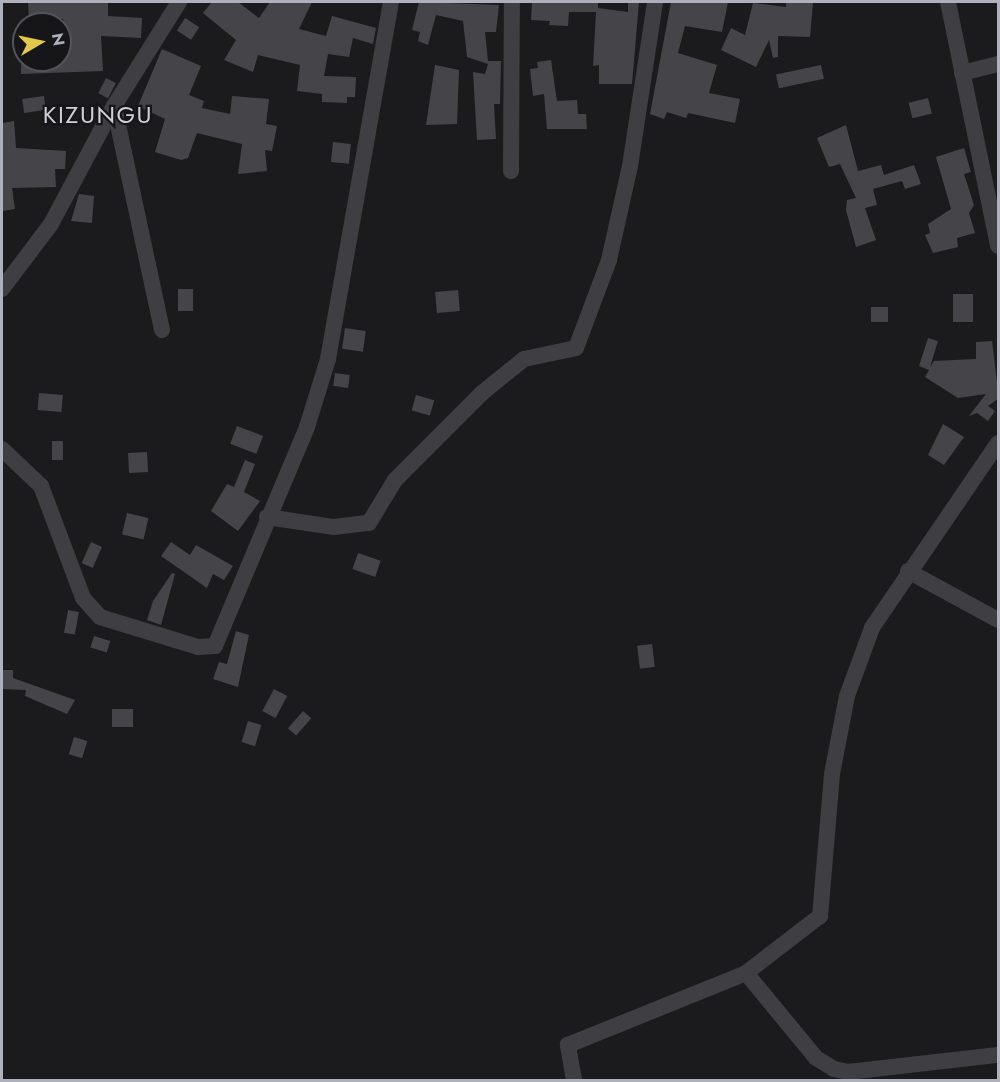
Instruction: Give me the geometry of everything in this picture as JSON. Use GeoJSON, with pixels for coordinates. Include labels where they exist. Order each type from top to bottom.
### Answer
{"type":"FeatureCollection","features":[{"type":"Feature","properties":{"kind":"street"},"geometry":{"type":"LineString","coordinates":[[2,289],[51,224],[114,106],[179,2]]}},
{"type":"Feature","properties":{"kind":"street"},"geometry":{"type":"LineString","coordinates":[[2,448],[41,486],[83,598],[100,617],[140,632],[198,647],[214,646],[307,427],[328,359],[391,2]]}},
{"type":"Feature","properties":{"kind":"street"},"geometry":{"type":"LineString","coordinates":[[511,171],[512,2]]}},
{"type":"Feature","properties":{"kind":"street"},"geometry":{"type":"LineString","coordinates":[[267,517],[334,527],[369,523],[395,480],[482,393],[524,359],[566,354],[576,348],[609,260],[630,166],[655,2]]}},
{"type":"Feature","properties":{"kind":"street"},"geometry":{"type":"LineString","coordinates":[[948,2],[999,246]]}},
{"type":"Feature","properties":{"kind":"street"},"geometry":{"type":"LineString","coordinates":[[962,73],[999,64]]}},
{"type":"Feature","properties":{"kind":"street"},"geometry":{"type":"LineString","coordinates":[[114,106],[162,330]]}},
{"type":"Feature","properties":{"kind":"street"},"geometry":{"type":"LineString","coordinates":[[574,1080],[568,1045],[746,972],[820,916],[832,774],[847,696],[872,628],[908,571],[999,443]]}},
{"type":"Feature","properties":{"kind":"street"},"geometry":{"type":"LineString","coordinates":[[908,571],[999,620]]}},
{"type":"Feature","properties":{"kind":"street"},"geometry":{"type":"LineString","coordinates":[[746,972],[816,1058],[834,1069],[848,1072],[999,1055]]}},
{"type":"Feature","properties":{"kind":"building"},"geometry":{"type":"Polygon","coordinates":[[[28,2],[108,2],[108,16],[142,18],[141,38],[101,36],[103,71],[21,74],[21,72],[72,72],[72,12],[29,12],[28,2]]]}},
{"type":"Feature","properties":{"kind":"building"},"geometry":{"type":"Polygon","coordinates":[[[212,2],[238,2],[259,18],[270,2],[312,2],[299,29],[326,36],[332,16],[376,28],[373,44],[353,38],[349,57],[328,54],[324,76],[356,77],[355,97],[347,97],[347,103],[322,102],[322,94],[297,91],[300,65],[258,55],[253,72],[224,60],[236,40],[203,13],[212,2]]]}},
{"type":"Feature","properties":{"kind":"building"},"geometry":{"type":"Polygon","coordinates":[[[419,2],[499,5],[496,32],[485,32],[488,61],[501,61],[500,104],[494,104],[496,139],[477,140],[473,72],[485,74],[488,64],[467,57],[463,21],[436,15],[428,45],[418,41],[420,32],[412,30],[419,2]]]}},
{"type":"Feature","properties":{"kind":"building"},"geometry":{"type":"Polygon","coordinates":[[[532,2],[598,2],[598,8],[628,12],[628,2],[639,2],[632,84],[599,84],[599,65],[593,66],[596,12],[569,12],[568,26],[549,25],[550,21],[531,20],[532,2]]]}},
{"type":"Feature","properties":{"kind":"building"},"geometry":{"type":"Polygon","coordinates":[[[671,2],[728,2],[722,32],[685,26],[678,53],[717,65],[709,93],[740,99],[735,123],[688,113],[686,118],[667,112],[664,119],[650,114],[671,2]]]}},
{"type":"Feature","properties":{"kind":"building"},"geometry":{"type":"Polygon","coordinates":[[[786,2],[813,2],[810,37],[778,36],[778,57],[773,58],[769,40],[756,67],[721,50],[731,28],[745,35],[753,3],[786,7],[786,2]]]}},
{"type":"Feature","properties":{"kind":"building"},"geometry":{"type":"Polygon","coordinates":[[[185,18],[199,27],[191,40],[177,31],[185,18]]]}},
{"type":"Feature","properties":{"kind":"building"},"geometry":{"type":"Polygon","coordinates":[[[162,49],[201,66],[189,95],[204,101],[202,108],[230,114],[232,96],[269,99],[266,124],[277,126],[272,151],[265,150],[267,171],[238,174],[242,144],[197,133],[188,158],[181,160],[155,152],[165,119],[138,106],[162,49]]]}},
{"type":"Feature","properties":{"kind":"building"},"geometry":{"type":"Polygon","coordinates":[[[551,60],[557,101],[577,100],[578,114],[586,114],[587,129],[547,129],[544,94],[533,96],[530,69],[538,68],[537,62],[551,60]]]}},
{"type":"Feature","properties":{"kind":"building"},"geometry":{"type":"Polygon","coordinates":[[[435,65],[459,70],[457,124],[426,125],[435,65]]]}},
{"type":"Feature","properties":{"kind":"building"},"geometry":{"type":"Polygon","coordinates":[[[821,65],[824,79],[779,88],[776,75],[821,65]]]}},
{"type":"Feature","properties":{"kind":"building"},"geometry":{"type":"Polygon","coordinates":[[[106,78],[116,83],[108,98],[98,93],[106,78]]]}},
{"type":"Feature","properties":{"kind":"building"},"geometry":{"type":"Polygon","coordinates":[[[44,96],[46,110],[24,113],[22,99],[44,96]]]}},
{"type":"Feature","properties":{"kind":"building"},"geometry":{"type":"Polygon","coordinates":[[[928,98],[932,114],[912,118],[909,103],[928,98]]]}},
{"type":"Feature","properties":{"kind":"building"},"geometry":{"type":"Polygon","coordinates":[[[14,121],[16,148],[66,151],[65,169],[55,169],[56,187],[12,188],[15,209],[2,211],[2,123],[14,121]]]}},
{"type":"Feature","properties":{"kind":"building"},"geometry":{"type":"Polygon","coordinates":[[[846,125],[858,171],[881,165],[884,175],[914,165],[921,184],[905,189],[902,181],[873,189],[877,205],[865,208],[876,240],[856,247],[846,210],[847,200],[856,198],[840,164],[829,167],[817,138],[846,125]]]}},
{"type":"Feature","properties":{"kind":"building"},"geometry":{"type":"Polygon","coordinates":[[[333,142],[351,144],[349,164],[331,162],[333,142]]]}},
{"type":"Feature","properties":{"kind":"building"},"geometry":{"type":"Polygon","coordinates":[[[964,148],[971,172],[964,174],[974,205],[969,213],[975,233],[957,238],[958,247],[933,253],[925,235],[930,233],[928,224],[951,209],[936,157],[964,148]]]}},
{"type":"Feature","properties":{"kind":"building"},"geometry":{"type":"Polygon","coordinates":[[[79,194],[94,196],[92,223],[71,221],[79,194]]]}},
{"type":"Feature","properties":{"kind":"building"},"geometry":{"type":"Polygon","coordinates":[[[178,289],[193,289],[193,311],[178,311],[178,289]]]}},
{"type":"Feature","properties":{"kind":"building"},"geometry":{"type":"Polygon","coordinates":[[[458,290],[460,311],[437,313],[435,292],[458,290]]]}},
{"type":"Feature","properties":{"kind":"building"},"geometry":{"type":"Polygon","coordinates":[[[953,294],[973,294],[973,322],[953,322],[953,294]]]}},
{"type":"Feature","properties":{"kind":"building"},"geometry":{"type":"Polygon","coordinates":[[[871,307],[888,307],[888,322],[871,322],[871,307]]]}},
{"type":"Feature","properties":{"kind":"building"},"geometry":{"type":"Polygon","coordinates":[[[345,328],[366,331],[363,352],[342,349],[345,328]]]}},
{"type":"Feature","properties":{"kind":"building"},"geometry":{"type":"Polygon","coordinates":[[[928,338],[938,341],[930,367],[934,361],[976,359],[976,342],[992,341],[999,398],[988,406],[995,411],[988,421],[977,413],[969,416],[986,394],[958,398],[925,377],[929,370],[919,366],[928,338]]]}},
{"type":"Feature","properties":{"kind":"building"},"geometry":{"type":"Polygon","coordinates":[[[335,373],[350,375],[348,388],[333,386],[335,373]]]}},
{"type":"Feature","properties":{"kind":"building"},"geometry":{"type":"Polygon","coordinates":[[[39,393],[63,395],[61,412],[38,410],[39,393]]]}},
{"type":"Feature","properties":{"kind":"building"},"geometry":{"type":"Polygon","coordinates":[[[416,395],[434,400],[430,416],[412,410],[416,395]]]}},
{"type":"Feature","properties":{"kind":"building"},"geometry":{"type":"Polygon","coordinates":[[[943,424],[964,437],[944,465],[928,455],[943,424]]]}},
{"type":"Feature","properties":{"kind":"building"},"geometry":{"type":"Polygon","coordinates":[[[237,426],[263,436],[256,454],[230,444],[237,426]]]}},
{"type":"Feature","properties":{"kind":"building"},"geometry":{"type":"Polygon","coordinates":[[[52,441],[63,441],[63,460],[52,460],[52,441]]]}},
{"type":"Feature","properties":{"kind":"building"},"geometry":{"type":"Polygon","coordinates":[[[147,452],[148,472],[129,473],[128,453],[147,452]]]}},
{"type":"Feature","properties":{"kind":"building"},"geometry":{"type":"Polygon","coordinates":[[[245,460],[255,464],[244,492],[260,501],[238,531],[211,511],[227,484],[234,487],[245,460]]]}},
{"type":"Feature","properties":{"kind":"building"},"geometry":{"type":"Polygon","coordinates":[[[127,513],[148,518],[143,539],[122,534],[127,513]]]}},
{"type":"Feature","properties":{"kind":"building"},"geometry":{"type":"Polygon","coordinates":[[[91,542],[102,547],[93,568],[82,563],[91,542]]]}},
{"type":"Feature","properties":{"kind":"building"},"geometry":{"type":"Polygon","coordinates":[[[171,542],[190,555],[196,545],[233,566],[224,580],[213,574],[207,588],[161,556],[171,542]]]}},
{"type":"Feature","properties":{"kind":"building"},"geometry":{"type":"Polygon","coordinates":[[[358,553],[381,561],[375,577],[352,569],[358,553]]]}},
{"type":"Feature","properties":{"kind":"building"},"geometry":{"type":"Polygon","coordinates":[[[172,573],[175,574],[161,625],[147,620],[153,601],[172,573]]]}},
{"type":"Feature","properties":{"kind":"building"},"geometry":{"type":"Polygon","coordinates":[[[68,610],[79,612],[75,635],[64,633],[68,610]]]}},
{"type":"Feature","properties":{"kind":"building"},"geometry":{"type":"Polygon","coordinates":[[[236,631],[249,635],[238,687],[213,679],[219,662],[227,664],[236,631]]]}},
{"type":"Feature","properties":{"kind":"building"},"geometry":{"type":"Polygon","coordinates":[[[94,636],[110,641],[107,652],[90,647],[94,636]]]}},
{"type":"Feature","properties":{"kind":"building"},"geometry":{"type":"Polygon","coordinates":[[[652,644],[655,667],[640,669],[637,646],[652,644]]]}},
{"type":"Feature","properties":{"kind":"building"},"geometry":{"type":"Polygon","coordinates":[[[2,670],[13,670],[13,678],[75,700],[67,714],[25,696],[26,690],[2,689],[2,670]]]}},
{"type":"Feature","properties":{"kind":"building"},"geometry":{"type":"Polygon","coordinates":[[[274,689],[287,696],[276,718],[262,711],[274,689]]]}},
{"type":"Feature","properties":{"kind":"building"},"geometry":{"type":"Polygon","coordinates":[[[112,709],[133,709],[133,727],[112,727],[112,709]]]}},
{"type":"Feature","properties":{"kind":"building"},"geometry":{"type":"Polygon","coordinates":[[[303,711],[311,718],[296,736],[288,728],[303,711]]]}},
{"type":"Feature","properties":{"kind":"building"},"geometry":{"type":"Polygon","coordinates":[[[248,721],[261,725],[255,746],[242,742],[248,721]]]}},
{"type":"Feature","properties":{"kind":"building"},"geometry":{"type":"Polygon","coordinates":[[[74,737],[87,741],[82,758],[69,754],[74,737]]]}},
{"type":"Feature","properties":{"kind":"district","name":"KIZUNGU"},"geometry":{"type":"Point","coordinates":[98,115]}}]}
